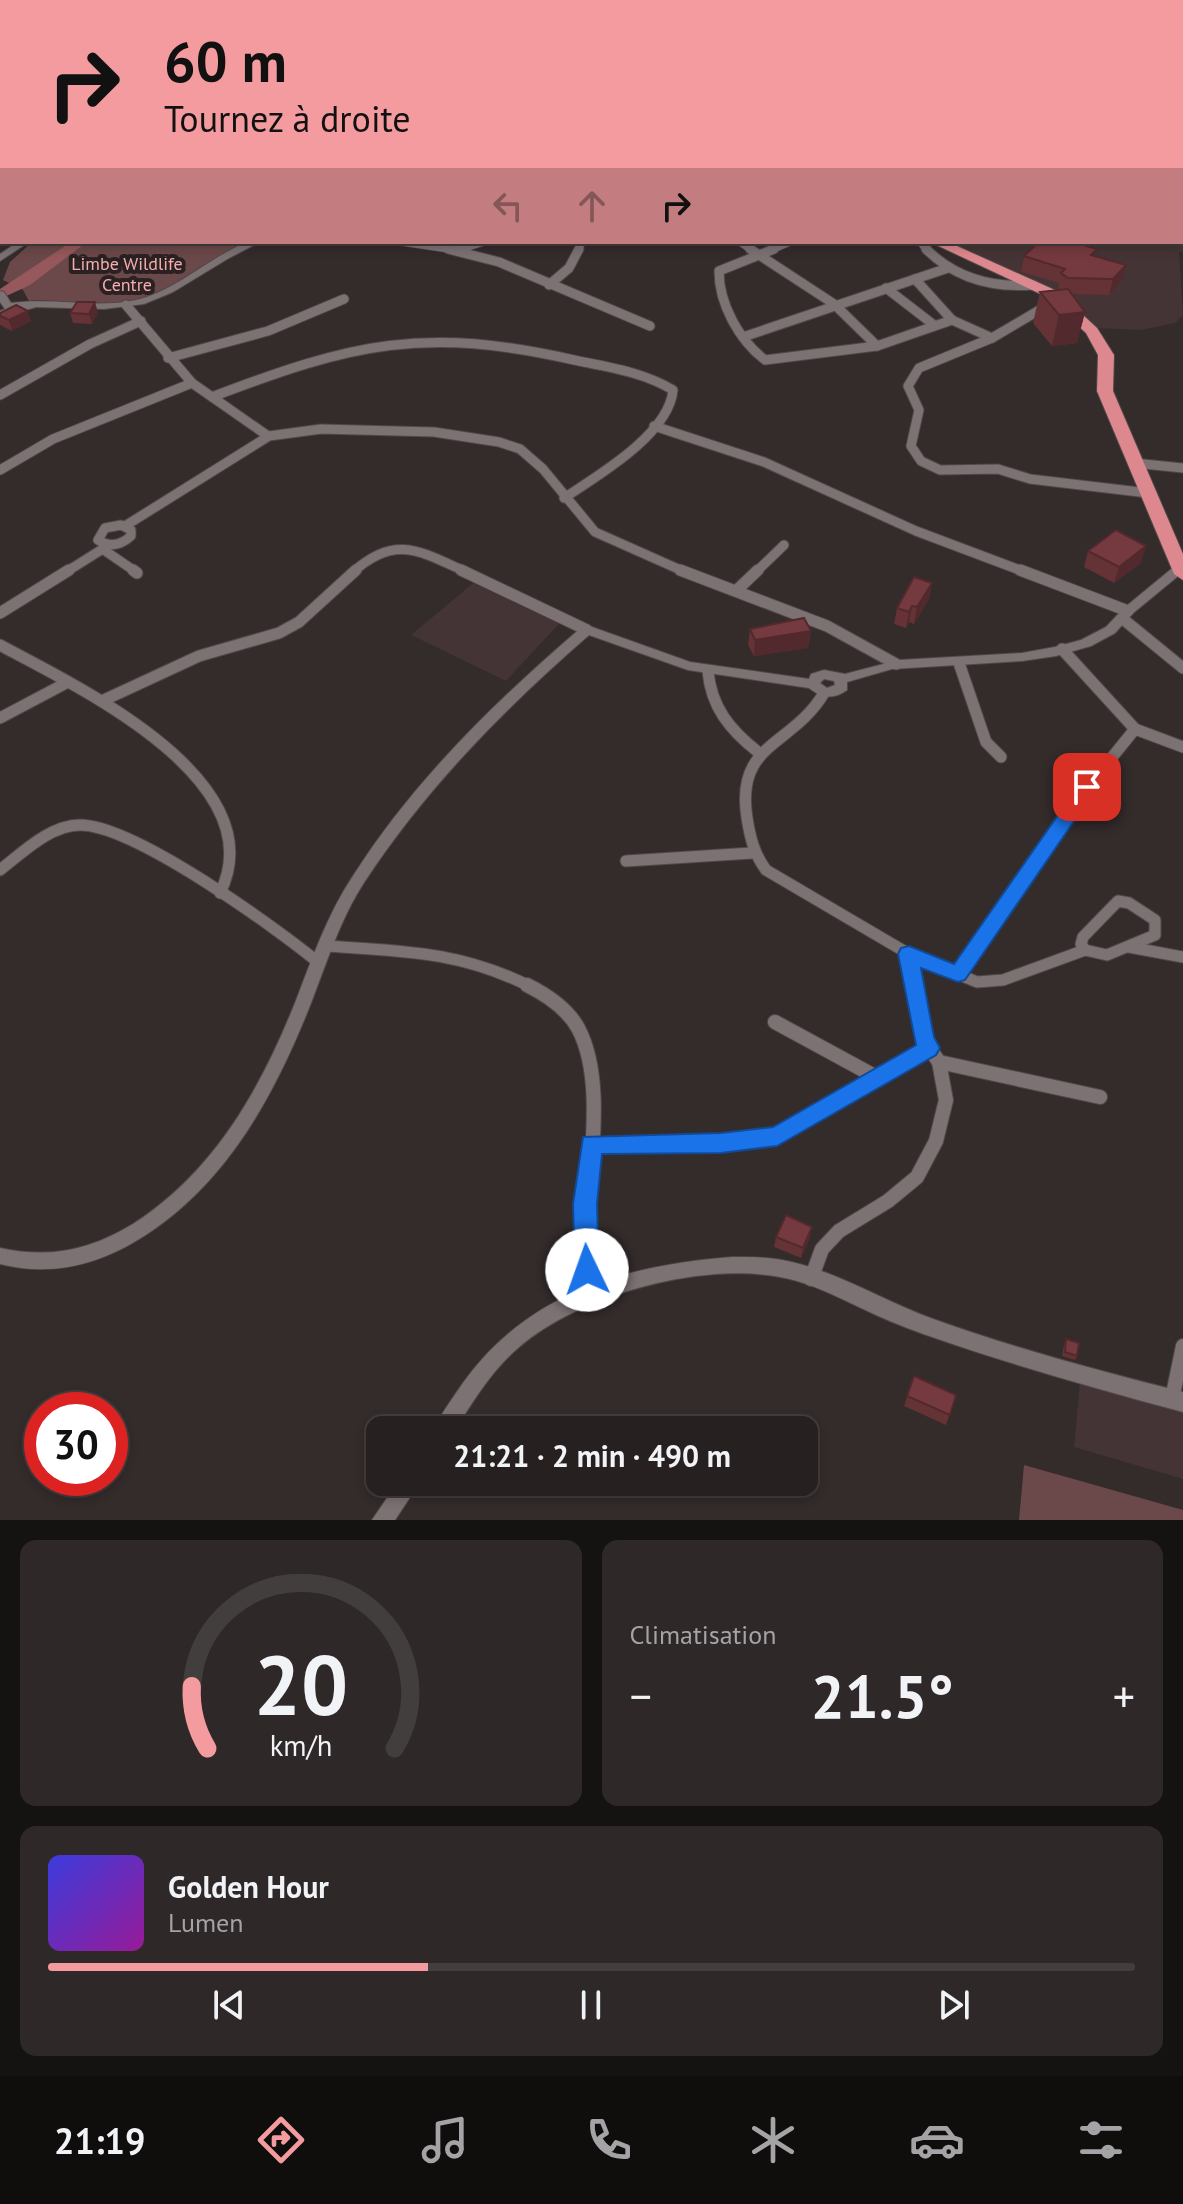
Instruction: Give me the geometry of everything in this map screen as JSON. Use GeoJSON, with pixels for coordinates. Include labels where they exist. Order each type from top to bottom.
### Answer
{"type":"FeatureCollection","features":[{"type":"Feature","properties":{"kind":"highway"},"geometry":{"type":"LineString","coordinates":[[941,244],[1060,299],[1092,331],[1106,355],[1105,391],[1181,572]]}},
{"type":"Feature","properties":{"kind":"street"},"geometry":{"type":"LineString","coordinates":[[0,258],[21,244]]}},
{"type":"Feature","properties":{"kind":"street"},"geometry":{"type":"LineString","coordinates":[[2,296],[8,307],[59,301],[126,305],[152,298],[222,256],[250,244]]}},
{"type":"Feature","properties":{"kind":"street"},"geometry":{"type":"LineString","coordinates":[[416,244],[459,250],[499,262],[650,326]]}},
{"type":"Feature","properties":{"kind":"street"},"geometry":{"type":"LineString","coordinates":[[459,250],[478,244]]}},
{"type":"Feature","properties":{"kind":"street"},"geometry":{"type":"LineString","coordinates":[[549,285],[569,268],[581,244]]}},
{"type":"Feature","properties":{"kind":"street"},"geometry":{"type":"LineString","coordinates":[[743,244],[834,304],[877,346]]}},
{"type":"Feature","properties":{"kind":"street"},"geometry":{"type":"LineString","coordinates":[[785,244],[719,271],[717,285],[743,337],[760,357],[771,362],[877,346],[952,320]]}},
{"type":"Feature","properties":{"kind":"street"},"geometry":{"type":"LineString","coordinates":[[922,244],[948,268],[1003,286],[1033,285]]}},
{"type":"Feature","properties":{"kind":"street"},"geometry":{"type":"LineString","coordinates":[[743,337],[948,268]]}},
{"type":"Feature","properties":{"kind":"street"},"geometry":{"type":"LineString","coordinates":[[915,279],[952,320],[992,338]]}},
{"type":"Feature","properties":{"kind":"street"},"geometry":{"type":"LineString","coordinates":[[886,288],[934,325]]}},
{"type":"Feature","properties":{"kind":"street"},"geometry":{"type":"LineString","coordinates":[[168,358],[268,331],[344,299]]}},
{"type":"Feature","properties":{"kind":"street"},"geometry":{"type":"LineString","coordinates":[[1060,299],[992,338],[919,368],[908,386],[919,410],[910,438],[916,456],[930,466],[949,471],[998,469],[1030,479],[1148,493]]}},
{"type":"Feature","properties":{"kind":"street"},"geometry":{"type":"LineString","coordinates":[[0,315],[27,304]]}},
{"type":"Feature","properties":{"kind":"street"},"geometry":{"type":"LineString","coordinates":[[126,305],[192,383],[268,436]]}},
{"type":"Feature","properties":{"kind":"street"},"geometry":{"type":"LineString","coordinates":[[0,395],[90,344],[141,321]]}},
{"type":"Feature","properties":{"kind":"street"},"geometry":{"type":"LineString","coordinates":[[212,397],[320,360],[402,341],[431,339],[554,355],[660,381],[673,390],[676,399],[671,409],[626,456],[564,498]]}},
{"type":"Feature","properties":{"kind":"street"},"geometry":{"type":"LineString","coordinates":[[0,470],[53,439],[192,383]]}},
{"type":"Feature","properties":{"kind":"street"},"geometry":{"type":"LineString","coordinates":[[654,426],[764,462],[916,531],[1126,615],[1183,668]]}},
{"type":"Feature","properties":{"kind":"street"},"geometry":{"type":"LineString","coordinates":[[137,573],[98,540],[98,533],[110,526],[125,526],[268,436],[337,430],[407,430],[477,437],[521,450],[601,537],[840,632],[896,664]]}},
{"type":"Feature","properties":{"kind":"street"},"geometry":{"type":"LineString","coordinates":[[1134,463],[1183,468]]}},
{"type":"Feature","properties":{"kind":"street"},"geometry":{"type":"LineString","coordinates":[[0,613],[106,548],[128,540],[132,533],[125,526]]}},
{"type":"Feature","properties":{"kind":"street"},"geometry":{"type":"LineString","coordinates":[[738,589],[784,545]]}},
{"type":"Feature","properties":{"kind":"street"},"geometry":{"type":"LineString","coordinates":[[104,700],[199,656],[279,633],[299,622],[371,556],[390,549],[410,548],[587,630],[671,662],[708,671],[770,675],[819,688]]}},
{"type":"Feature","properties":{"kind":"street"},"geometry":{"type":"LineString","coordinates":[[1085,950],[1081,944],[1083,937],[1118,901],[1155,920],[1158,929],[1155,935],[1128,947],[1107,955],[1085,950],[991,983],[958,974],[909,954],[766,870],[752,853],[743,785],[758,752],[804,722],[819,688],[820,675],[840,679],[896,664],[1020,658],[1062,649],[1093,639],[1181,572]]}},
{"type":"Feature","properties":{"kind":"street"},"geometry":{"type":"LineString","coordinates":[[0,1256],[36,1263],[64,1263],[84,1258],[136,1232],[201,1181],[247,1121],[285,1047],[348,896],[409,808],[544,664],[587,630]]}},
{"type":"Feature","properties":{"kind":"street"},"geometry":{"type":"LineString","coordinates":[[0,645],[104,700],[186,769],[221,819],[230,839],[230,873],[220,893]]}},
{"type":"Feature","properties":{"kind":"street"},"geometry":{"type":"LineString","coordinates":[[1062,649],[1135,729],[1183,747]]}},
{"type":"Feature","properties":{"kind":"street"},"geometry":{"type":"LineString","coordinates":[[959,663],[986,742],[1001,757]]}},
{"type":"Feature","properties":{"kind":"street"},"geometry":{"type":"LineString","coordinates":[[708,671],[708,686],[722,719],[758,752]]}},
{"type":"Feature","properties":{"kind":"street"},"geometry":{"type":"LineString","coordinates":[[0,718],[68,682]]}},
{"type":"Feature","properties":{"kind":"street"},"geometry":{"type":"LineString","coordinates":[[958,974],[1075,803],[1135,729]]}},
{"type":"Feature","properties":{"kind":"street"},"geometry":{"type":"LineString","coordinates":[[0,870],[55,832],[91,825],[164,859],[288,936],[319,963]]}},
{"type":"Feature","properties":{"kind":"street"},"geometry":{"type":"LineString","coordinates":[[626,861],[752,853]]}},
{"type":"Feature","properties":{"kind":"street"},"geometry":{"type":"LineString","coordinates":[[326,946],[440,954],[491,969],[553,1000],[577,1027],[590,1087],[591,1144],[584,1243],[592,1294]]}},
{"type":"Feature","properties":{"kind":"street"},"geometry":{"type":"LineString","coordinates":[[1128,947],[1183,957]]}},
{"type":"Feature","properties":{"kind":"street"},"geometry":{"type":"LineString","coordinates":[[811,1279],[822,1249],[839,1231],[888,1201],[917,1177],[936,1141],[946,1100],[939,1062],[923,1039],[909,954]]}},
{"type":"Feature","properties":{"kind":"street"},"geometry":{"type":"LineString","coordinates":[[775,1022],[878,1078]]}},
{"type":"Feature","properties":{"kind":"street"},"geometry":{"type":"LineString","coordinates":[[591,1144],[721,1143],[777,1136],[929,1048]]}},
{"type":"Feature","properties":{"kind":"street"},"geometry":{"type":"LineString","coordinates":[[939,1062],[1100,1097]]}},
{"type":"Feature","properties":{"kind":"street"},"geometry":{"type":"LineString","coordinates":[[454,1416],[486,1369],[510,1342],[540,1318],[592,1294],[682,1272],[728,1266],[767,1266],[811,1279],[901,1316],[1016,1356],[1177,1401],[1183,1346]]}},
{"type":"Feature","properties":{"kind":"street"},"geometry":{"type":"LineString","coordinates":[[382,1520],[400,1496]]}},
{"type":"Feature","properties":{"kind":"shaded area"},"geometry":{"type":"Polygon","coordinates":[[[948,244],[1183,244],[1183,252],[1179,252],[1183,315],[1175,323],[1141,330],[1092,328],[1078,312],[948,244]]]}},
{"type":"Feature","properties":{"kind":"shaded area"},"geometry":{"type":"Polygon","coordinates":[[[473,583],[559,624],[506,681],[411,635],[473,583]]]}},
{"type":"Feature","properties":{"kind":"shaded area"},"geometry":{"type":"Polygon","coordinates":[[[1080,1382],[1183,1411],[1183,1479],[1074,1447],[1080,1382]]]}},
{"type":"Feature","properties":{"kind":"green space","name":"Limbe Wildlife Centre"},"geometry":{"type":"Polygon","coordinates":[[[30,244],[246,244],[153,297],[123,304],[29,301],[23,290],[3,280],[10,262],[30,244]]]}},
{"type":"Feature","properties":{"kind":"green space"},"geometry":{"type":"Polygon","coordinates":[[[1024,1465],[1183,1510],[1183,1520],[1019,1520],[1024,1465]]]}},
{"type":"Feature","properties":{"kind":"building"},"geometry":{"type":"Polygon","coordinates":[[[1037,244],[1081,244],[1097,249],[1091,255],[1126,265],[1113,279],[1068,278],[1061,273],[1065,269],[1024,256],[1037,244]]]}},
{"type":"Feature","properties":{"kind":"building"},"geometry":{"type":"Polygon","coordinates":[[[1068,289],[1085,312],[1059,315],[1040,292],[1068,289]]]}},
{"type":"Feature","properties":{"kind":"building"},"geometry":{"type":"Polygon","coordinates":[[[77,302],[95,302],[89,314],[70,313],[77,302]]]}},
{"type":"Feature","properties":{"kind":"building"},"geometry":{"type":"Polygon","coordinates":[[[16,305],[28,311],[9,320],[0,316],[0,313],[16,305]]]}},
{"type":"Feature","properties":{"kind":"building"},"geometry":{"type":"Polygon","coordinates":[[[1116,530],[1146,546],[1119,567],[1088,551],[1116,530]]]}},
{"type":"Feature","properties":{"kind":"building"},"geometry":{"type":"Polygon","coordinates":[[[914,577],[932,583],[917,607],[912,606],[909,612],[897,608],[914,577]]]}},
{"type":"Feature","properties":{"kind":"building"},"geometry":{"type":"Polygon","coordinates":[[[804,618],[811,631],[755,640],[750,629],[804,618]]]}},
{"type":"Feature","properties":{"kind":"building"},"geometry":{"type":"Polygon","coordinates":[[[786,1215],[812,1227],[803,1248],[776,1237],[786,1215]]]}},
{"type":"Feature","properties":{"kind":"building"},"geometry":{"type":"Polygon","coordinates":[[[1066,1339],[1079,1343],[1077,1356],[1065,1352],[1066,1339]]]}},
{"type":"Feature","properties":{"kind":"building"},"geometry":{"type":"Polygon","coordinates":[[[914,1376],[956,1395],[950,1415],[907,1396],[914,1376]]]}},
{"type":"Feature","properties":{"kind":"waterway"},"geometry":{"type":"LineString","coordinates":[[0,295],[25,282],[77,244]]}},
{"type":"Feature","properties":{"kind":"route"},"geometry":{"type":"LineString","coordinates":[[587,1270],[585,1204],[591,1144],[721,1143],[777,1136],[812,1119],[929,1048],[923,1039],[909,954],[958,974],[1087,787]]}}]}
